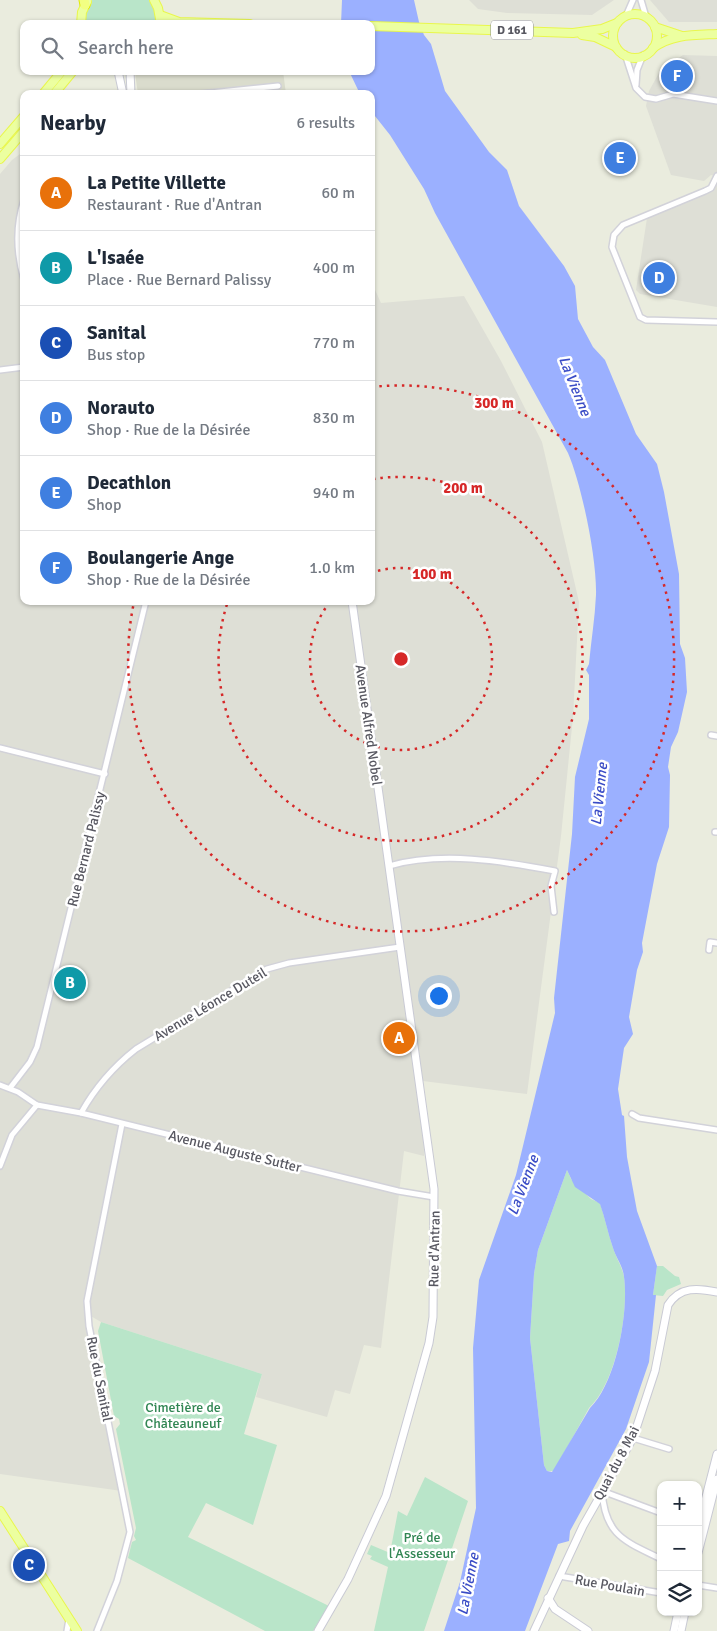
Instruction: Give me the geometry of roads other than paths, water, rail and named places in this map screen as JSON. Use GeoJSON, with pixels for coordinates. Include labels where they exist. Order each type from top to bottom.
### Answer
{"type":"FeatureCollection","features":[{"type":"Feature","properties":{"kind":"main road"},"geometry":{"type":"LineString","coordinates":[[155,1],[161,20]]}},
{"type":"Feature","properties":{"kind":"main road"},"geometry":{"type":"LineString","coordinates":[[82,20],[86,2]]}},
{"type":"Feature","properties":{"kind":"main road"},"geometry":{"type":"LineString","coordinates":[[682,36],[655,27],[646,17],[636,14],[626,16],[617,24],[613,35],[616,47],[624,54],[636,57],[643,56],[665,40],[682,36],[717,34]]}},
{"type":"Feature","properties":{"kind":"main road","name":"D 161"},"geometry":{"type":"LineString","coordinates":[[573,33],[602,29],[617,24]]}},
{"type":"Feature","properties":{"kind":"main road","name":"D 161"},"geometry":{"type":"LineString","coordinates":[[375,26],[573,33],[595,37],[616,47]]}},
{"type":"Feature","properties":{"kind":"main road"},"geometry":{"type":"LineString","coordinates":[[652,50],[656,41],[655,27]]}},
{"type":"Feature","properties":{"kind":"main road"},"geometry":{"type":"LineString","coordinates":[[46,90],[59,75]]}},
{"type":"Feature","properties":{"kind":"main road"},"geometry":{"type":"LineString","coordinates":[[57,90],[70,75]]}},
{"type":"Feature","properties":{"kind":"main road"},"geometry":{"type":"LineString","coordinates":[[0,144],[20,121]]}},
{"type":"Feature","properties":{"kind":"main road"},"geometry":{"type":"LineString","coordinates":[[0,159],[20,135]]}},
{"type":"Feature","properties":{"kind":"main road"},"geometry":{"type":"LineString","coordinates":[[0,1511],[77,1631]]}},
{"type":"Feature","properties":{"kind":"street"},"geometry":{"type":"LineString","coordinates":[[626,16],[633,0]]}},
{"type":"Feature","properties":{"kind":"street"},"geometry":{"type":"LineString","coordinates":[[642,0],[646,17]]}},
{"type":"Feature","properties":{"kind":"street"},"geometry":{"type":"LineString","coordinates":[[624,54],[636,88],[641,95],[652,99],[673,94],[717,101]]}},
{"type":"Feature","properties":{"kind":"street"},"geometry":{"type":"LineString","coordinates":[[636,88],[636,70],[643,56]]}},
{"type":"Feature","properties":{"kind":"street"},"geometry":{"type":"LineString","coordinates":[[119,75],[122,90]]}},
{"type":"Feature","properties":{"kind":"street"},"geometry":{"type":"LineString","coordinates":[[130,75],[131,90]]}},
{"type":"Feature","properties":{"kind":"street"},"geometry":{"type":"LineString","coordinates":[[239,90],[278,86]]}},
{"type":"Feature","properties":{"kind":"street"},"geometry":{"type":"LineString","coordinates":[[717,176],[711,188],[706,191],[623,225],[614,235],[612,247],[640,317],[646,320],[717,322]]}},
{"type":"Feature","properties":{"kind":"street"},"geometry":{"type":"LineString","coordinates":[[20,219],[17,234],[20,254]]}},
{"type":"Feature","properties":{"kind":"street"},"geometry":{"type":"LineString","coordinates":[[0,370],[20,367]]}},
{"type":"Feature","properties":{"kind":"street","name":"Rue Bernard Palissy"},"geometry":{"type":"LineString","coordinates":[[10,1088],[30,1062],[37,1047],[145,605]]}},
{"type":"Feature","properties":{"kind":"street","name":"Avenue Alfred Nobel"},"geometry":{"type":"LineString","coordinates":[[353,605],[386,848]]}},
{"type":"Feature","properties":{"kind":"street"},"geometry":{"type":"LineString","coordinates":[[0,748],[104,774]]}},
{"type":"Feature","properties":{"kind":"street","name":"Rue d'Antran"},"geometry":{"type":"LineString","coordinates":[[318,1631],[348,1579],[386,1496],[429,1343],[433,1317],[434,1197],[386,848]]}},
{"type":"Feature","properties":{"kind":"street"},"geometry":{"type":"LineString","coordinates":[[389,866],[410,862],[449,859],[512,864],[555,871],[551,886],[554,912]]}},
{"type":"Feature","properties":{"kind":"street"},"geometry":{"type":"LineString","coordinates":[[709,950],[710,942],[717,943]]}},
{"type":"Feature","properties":{"kind":"street","name":"Avenue Léonce Duteil"},"geometry":{"type":"LineString","coordinates":[[81,1113],[96,1089],[136,1049],[267,969],[289,963],[400,947]]}},
{"type":"Feature","properties":{"kind":"street"},"geometry":{"type":"LineString","coordinates":[[0,1085],[10,1088],[37,1105],[12,1135],[0,1166]]}},
{"type":"Feature","properties":{"kind":"street","name":"Avenue Auguste Sutter"},"geometry":{"type":"LineString","coordinates":[[37,1105],[81,1113],[398,1191],[434,1197]]}},
{"type":"Feature","properties":{"kind":"street"},"geometry":{"type":"LineString","coordinates":[[632,1114],[639,1118],[717,1130]]}},
{"type":"Feature","properties":{"kind":"street","name":"Rue du Sanital"},"geometry":{"type":"LineString","coordinates":[[97,1631],[117,1582],[130,1532],[87,1308],[88,1294],[122,1124]]}},
{"type":"Feature","properties":{"kind":"street","name":"Quai du 8 Mai"},"geometry":{"type":"LineString","coordinates":[[534,1631],[548,1598],[602,1491],[633,1438],[655,1371],[666,1312],[672,1298],[696,1288],[717,1292]]}},
{"type":"Feature","properties":{"kind":"street"},"geometry":{"type":"LineString","coordinates":[[633,1438],[669,1449]]}},
{"type":"Feature","properties":{"kind":"street"},"geometry":{"type":"LineString","coordinates":[[699,1526],[717,1454]]}},
{"type":"Feature","properties":{"kind":"street"},"geometry":{"type":"LineString","coordinates":[[702,1538],[717,1478]]}},
{"type":"Feature","properties":{"kind":"street"},"geometry":{"type":"LineString","coordinates":[[657,1512],[602,1491],[604,1512],[613,1531],[625,1542],[657,1557]]}},
{"type":"Feature","properties":{"kind":"street","name":"Rue Poulain"},"geometry":{"type":"LineString","coordinates":[[559,1576],[657,1592]]}},
{"type":"Feature","properties":{"kind":"street"},"geometry":{"type":"LineString","coordinates":[[702,1586],[717,1588]]}},
{"type":"Feature","properties":{"kind":"street"},"geometry":{"type":"LineString","coordinates":[[548,1598],[555,1609],[588,1631]]}},
{"type":"Feature","properties":{"kind":"street"},"geometry":{"type":"LineString","coordinates":[[674,1631],[677,1616]]}},
{"type":"Feature","properties":{"kind":"street"},"geometry":{"type":"LineString","coordinates":[[681,1631],[684,1616]]}},
{"type":"Feature","properties":{"kind":"street"},"geometry":{"type":"LineString","coordinates":[[66,1631],[69,1619]]}},
{"type":"Feature","properties":{"kind":"water","name":"La Vienne"},"geometry":{"type":"Polygon","coordinates":[[[342,0],[414,0],[419,22],[424,35],[431,44],[445,91],[489,152],[507,170],[519,206],[564,266],[575,286],[578,319],[593,347],[605,360],[636,434],[657,464],[679,574],[680,644],[685,658],[687,692],[678,732],[671,747],[668,767],[670,775],[669,827],[657,864],[642,943],[643,952],[637,970],[629,1017],[633,1034],[624,1048],[618,1089],[622,1115],[624,1116],[627,1157],[637,1211],[657,1266],[653,1295],[656,1295],[649,1362],[626,1429],[570,1531],[569,1541],[558,1544],[525,1631],[444,1631],[460,1582],[476,1508],[473,1348],[479,1280],[516,1175],[555,1013],[554,998],[572,834],[575,777],[589,719],[589,675],[586,670],[589,664],[596,580],[583,503],[568,453],[435,213],[424,189],[390,135],[375,116],[375,90],[358,90],[351,75],[375,75],[375,20],[341,20],[342,0]],[[567,1170],[538,1250],[534,1274],[530,1338],[544,1465],[547,1471],[552,1472],[607,1382],[619,1346],[625,1292],[623,1273],[613,1248],[600,1204],[575,1187],[567,1170]]]}},
{"type":"Feature","properties":{"kind":"place","name":"Boulangerie Ange"},"geometry":{"type":"Point","coordinates":[677,76]}},
{"type":"Feature","properties":{"kind":"place","name":"Decathlon"},"geometry":{"type":"Point","coordinates":[620,158]}},
{"type":"Feature","properties":{"kind":"place","name":"Norauto"},"geometry":{"type":"Point","coordinates":[659,278]}},
{"type":"Feature","properties":{"kind":"place","name":"L'Isaée"},"geometry":{"type":"Point","coordinates":[70,983]}},
{"type":"Feature","properties":{"kind":"place","name":"La Petite Villette"},"geometry":{"type":"Point","coordinates":[399,1038]}},
{"type":"Feature","properties":{"kind":"place","name":"Sanital"},"geometry":{"type":"Point","coordinates":[29,1565]}},
{"type":"Feature","properties":{"kind":"park label","name":"Cimetière de Châteauneuf"},"geometry":{"type":"Point","coordinates":[183,1415]}},
{"type":"Feature","properties":{"kind":"park label","name":"Pré de l'Assesseur"},"geometry":{"type":"Point","coordinates":[422,1545]}}]}
